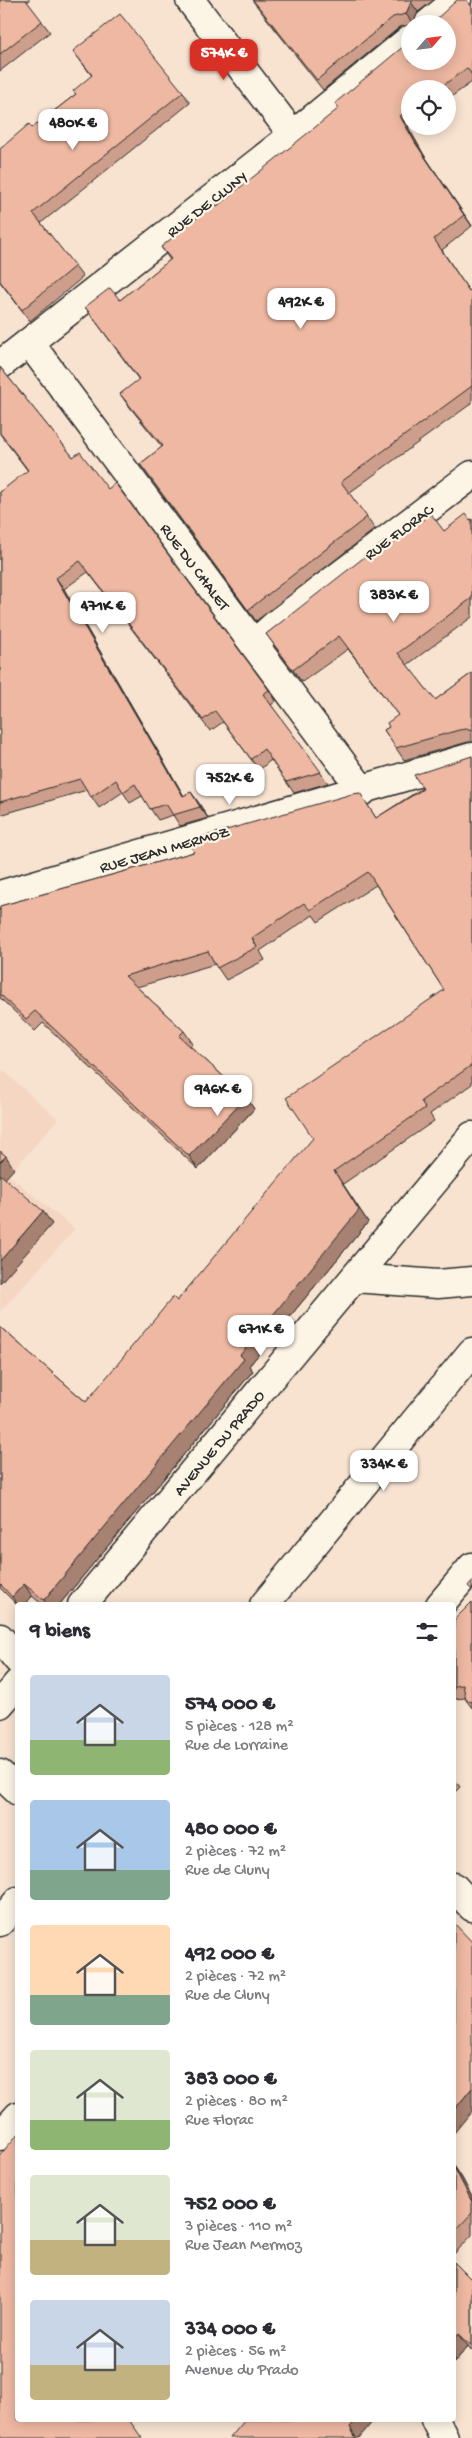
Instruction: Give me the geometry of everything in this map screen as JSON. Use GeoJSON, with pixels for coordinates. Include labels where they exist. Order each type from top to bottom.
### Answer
{"type":"FeatureCollection","features":[{"type":"Feature","properties":{"kind":"street"},"geometry":{"type":"LineString","coordinates":[[190,0],[293,135]]}},
{"type":"Feature","properties":{"kind":"street"},"geometry":{"type":"LineString","coordinates":[[439,15],[457,0]]}},
{"type":"Feature","properties":{"kind":"street","name":"RUE DE CLUNY"},"geometry":{"type":"LineString","coordinates":[[0,365],[293,135],[401,46]]}},
{"type":"Feature","properties":{"kind":"street","name":"RUE DU CHALET"},"geometry":{"type":"LineString","coordinates":[[29,342],[363,791]]}},
{"type":"Feature","properties":{"kind":"street","name":"RUE FLORAC"},"geometry":{"type":"LineString","coordinates":[[254,644],[276,624],[472,476]]}},
{"type":"Feature","properties":{"kind":"street","name":"RUE JEAN MERMOZ"},"geometry":{"type":"LineString","coordinates":[[0,895],[363,791],[472,757]]}},
{"type":"Feature","properties":{"kind":"street","name":"AVENUE DU PRADO"},"geometry":{"type":"LineString","coordinates":[[84,1602],[472,1136]]}},
{"type":"Feature","properties":{"kind":"street"},"geometry":{"type":"LineString","coordinates":[[354,1278],[438,1284],[472,1281]]}},
{"type":"Feature","properties":{"kind":"street"},"geometry":{"type":"LineString","coordinates":[[266,1602],[472,1352]]}},
{"type":"Feature","properties":{"kind":"street"},"geometry":{"type":"LineString","coordinates":[[443,1602],[472,1567]]}},
{"type":"Feature","properties":{"kind":"street"},"geometry":{"type":"LineString","coordinates":[[0,1638],[15,1656]]}},
{"type":"Feature","properties":{"kind":"street"},"geometry":{"type":"LineString","coordinates":[[0,1704],[15,1686]]}},
{"type":"Feature","properties":{"kind":"street"},"geometry":{"type":"LineString","coordinates":[[0,1774],[15,1788]]}},
{"type":"Feature","properties":{"kind":"street"},"geometry":{"type":"LineString","coordinates":[[456,1889],[472,1907]]}},
{"type":"Feature","properties":{"kind":"street"},"geometry":{"type":"LineString","coordinates":[[0,1922],[15,1904]]}},
{"type":"Feature","properties":{"kind":"street"},"geometry":{"type":"LineString","coordinates":[[0,2136],[15,2119]]}},
{"type":"Feature","properties":{"kind":"street"},"geometry":{"type":"LineString","coordinates":[[436,2422],[444,2438]]}},
{"type":"Feature","properties":{"kind":"shaded area"},"geometry":{"type":"Polygon","coordinates":[[[0,1068],[58,1119],[9,1175],[75,1229],[0,1312],[0,1068]]]}},
{"type":"Feature","properties":{"kind":"building"},"geometry":{"type":"Polygon","coordinates":[[[0,0],[26,0],[42,21],[0,54],[0,0]]]}},
{"type":"Feature","properties":{"kind":"building"},"geometry":{"type":"Polygon","coordinates":[[[253,0],[414,0],[411,2],[406,14],[393,17],[317,80],[253,0]]]}},
{"type":"Feature","properties":{"kind":"building"},"geometry":{"type":"Polygon","coordinates":[[[457,0],[467,0],[472,7],[472,75],[467,68],[450,80],[401,80],[401,135],[411,135],[464,215],[434,239],[469,291],[472,289],[472,386],[341,482],[367,517],[248,610],[140,464],[163,446],[120,394],[139,379],[85,307],[110,288],[120,300],[171,259],[161,247],[215,203],[217,206],[339,108],[335,103],[401,48],[401,70],[456,70],[456,15],[441,15],[457,0]]]}},
{"type":"Feature","properties":{"kind":"building"},"geometry":{"type":"Polygon","coordinates":[[[120,14],[183,92],[33,213],[75,266],[22,310],[0,281],[0,149],[29,124],[32,128],[76,94],[73,91],[92,75],[73,51],[120,14]]]}},
{"type":"Feature","properties":{"kind":"building"},"geometry":{"type":"Polygon","coordinates":[[[0,367],[73,457],[80,452],[108,489],[115,483],[269,690],[263,694],[321,772],[286,782],[264,749],[251,759],[215,711],[203,720],[80,561],[56,578],[183,796],[191,792],[200,807],[173,815],[166,804],[150,809],[135,784],[123,792],[116,780],[91,797],[80,779],[0,802],[0,492],[28,470],[0,433],[0,367]]]}},
{"type":"Feature","properties":{"kind":"building"},"geometry":{"type":"Polygon","coordinates":[[[431,514],[444,531],[466,514],[470,520],[472,519],[472,598],[398,653],[435,700],[472,673],[472,732],[467,729],[459,730],[396,748],[384,730],[389,727],[387,723],[398,715],[339,636],[293,670],[266,634],[385,541],[389,546],[431,514]]]}},
{"type":"Feature","properties":{"kind":"building"},"geometry":{"type":"Polygon","coordinates":[[[472,756],[472,1065],[421,1101],[425,1108],[334,1171],[359,1210],[240,1355],[244,1359],[44,1600],[24,1584],[12,1597],[0,1584],[0,1327],[86,1402],[173,1297],[177,1301],[313,1138],[286,1098],[444,990],[368,872],[310,910],[304,903],[252,938],[257,947],[217,968],[208,951],[125,976],[184,1031],[179,1036],[246,1097],[189,1156],[35,1011],[26,1019],[0,994],[0,906],[194,852],[188,841],[352,794],[360,793],[376,818],[423,789],[414,775],[472,756]]]}},
{"type":"Feature","properties":{"kind":"building"},"geometry":{"type":"Polygon","coordinates":[[[0,1151],[6,1156],[0,1162],[0,1151]]]}},
{"type":"Feature","properties":{"kind":"building"},"geometry":{"type":"Polygon","coordinates":[[[0,1174],[43,1211],[0,1261],[0,1174]]]}},
{"type":"Feature","properties":{"kind":"building"},"geometry":{"type":"Polygon","coordinates":[[[472,1581],[472,1590],[468,1586],[472,1581]]]}},
{"type":"Feature","properties":{"kind":"building"},"geometry":{"type":"Polygon","coordinates":[[[472,1602],[472,1702],[466,1700],[463,1685],[456,1686],[456,1618],[472,1602]]]}},
{"type":"Feature","properties":{"kind":"building"},"geometry":{"type":"Polygon","coordinates":[[[456,1925],[472,1942],[472,2088],[456,2108],[456,1925]]]}},
{"type":"Feature","properties":{"kind":"building"},"geometry":{"type":"Polygon","coordinates":[[[15,2138],[15,2422],[130,2422],[142,2438],[0,2438],[0,2155],[15,2138]]]}},
{"type":"Feature","properties":{"kind":"building"},"geometry":{"type":"Polygon","coordinates":[[[456,2171],[472,2202],[472,2213],[456,2230],[456,2171]]]}},
{"type":"Feature","properties":{"kind":"building"},"geometry":{"type":"Polygon","coordinates":[[[456,2264],[472,2280],[472,2346],[459,2334],[456,2338],[456,2264]]]}},
{"type":"Feature","properties":{"kind":"building"},"geometry":{"type":"Polygon","coordinates":[[[243,2422],[354,2422],[350,2427],[356,2438],[230,2438],[243,2422]]]}}]}
